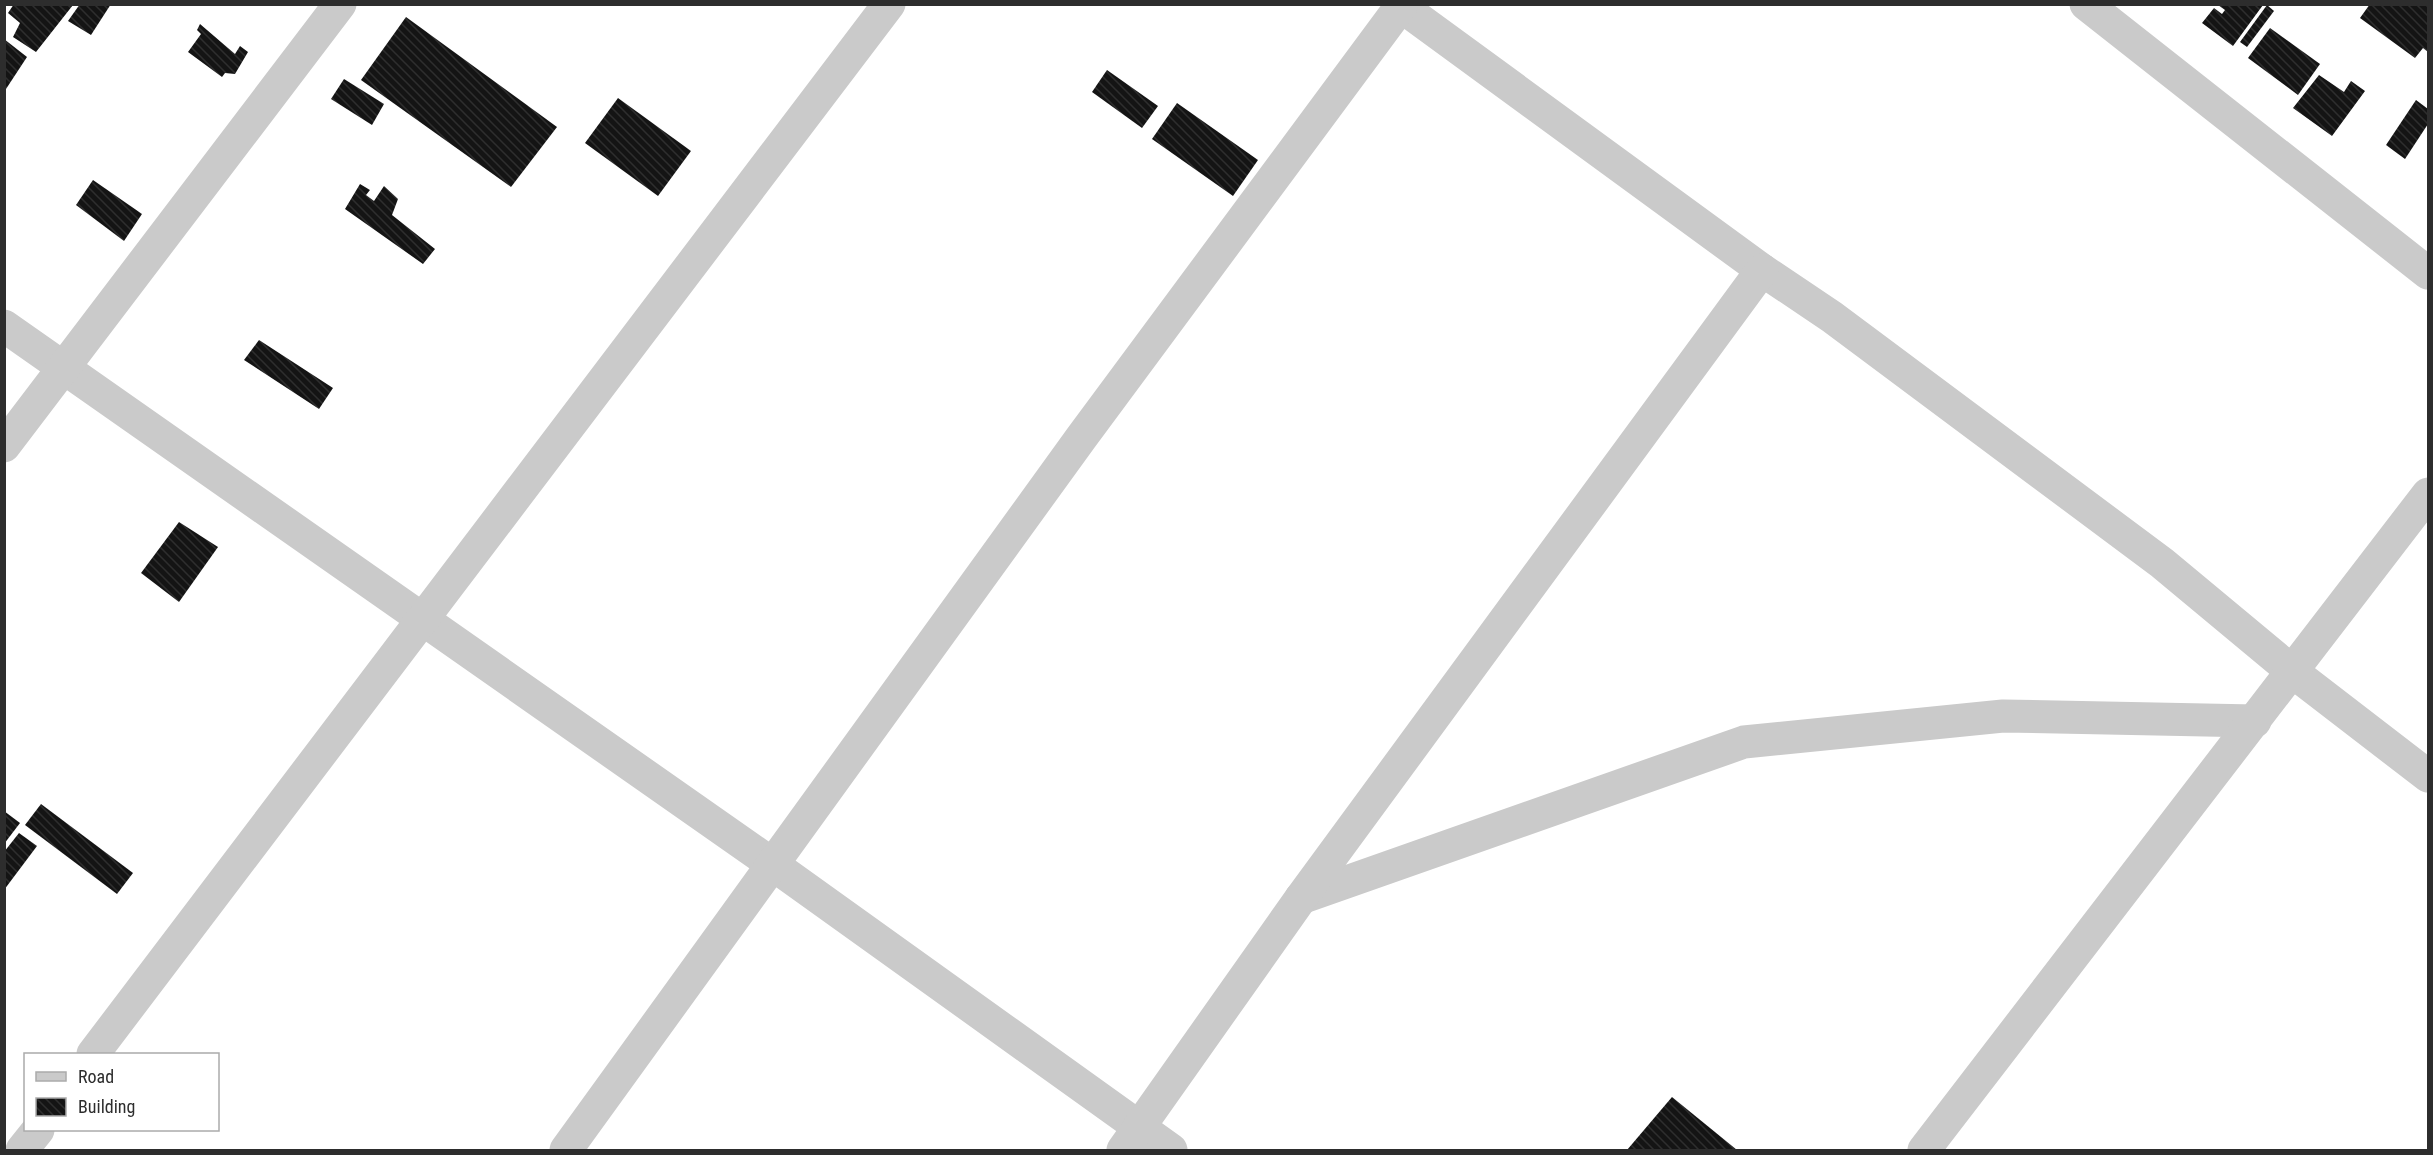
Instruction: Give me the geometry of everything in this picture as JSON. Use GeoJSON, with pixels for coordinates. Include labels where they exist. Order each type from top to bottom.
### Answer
{"type":"FeatureCollection","features":[{"type":"Feature","properties":{"kind":"street"},"geometry":{"type":"LineString","coordinates":[[4,446],[340,4]]}},
{"type":"Feature","properties":{"kind":"street"},"geometry":{"type":"LineString","coordinates":[[94,1053],[888,4]]}},
{"type":"Feature","properties":{"kind":"street"},"geometry":{"type":"LineString","coordinates":[[2086,4],[2428,273]]}},
{"type":"Feature","properties":{"kind":"street"},"geometry":{"type":"LineString","coordinates":[[566,1150],[1081,438],[1400,5],[1762,270],[1832,317],[2162,562],[2293,672],[2428,776]]}},
{"type":"Feature","properties":{"kind":"street"},"geometry":{"type":"LineString","coordinates":[[1131,1139],[1300,898],[1762,270]]}},
{"type":"Feature","properties":{"kind":"street"},"geometry":{"type":"LineString","coordinates":[[4,326],[772,864],[1131,1139],[1171,1150]]}},
{"type":"Feature","properties":{"kind":"street"},"geometry":{"type":"LineString","coordinates":[[1924,1150],[2428,494]]}},
{"type":"Feature","properties":{"kind":"street"},"geometry":{"type":"LineString","coordinates":[[1300,898],[1744,742],[2003,716],[2255,722]]}},
{"type":"Feature","properties":{"kind":"street"},"geometry":{"type":"LineString","coordinates":[[22,1150],[37,1131]]}},
{"type":"Feature","properties":{"kind":"building"},"geometry":{"type":"Polygon","coordinates":[[[14,4],[73,5],[36,52],[13,37],[20,23],[8,13],[14,4]]]}},
{"type":"Feature","properties":{"kind":"building"},"geometry":{"type":"Polygon","coordinates":[[[80,4],[111,4],[91,35],[68,21],[80,4]]]}},
{"type":"Feature","properties":{"kind":"building"},"geometry":{"type":"Polygon","coordinates":[[[2370,4],[2428,4],[2428,52],[2423,48],[2415,58],[2360,18],[2370,4]]]}},
{"type":"Feature","properties":{"kind":"building"},"geometry":{"type":"Polygon","coordinates":[[[2218,5],[2263,5],[2233,46],[2202,23],[2214,8],[2222,14],[2225,10],[2218,5]]]}},
{"type":"Feature","properties":{"kind":"building"},"geometry":{"type":"Polygon","coordinates":[[[2267,5],[2274,11],[2247,47],[2240,42],[2267,5]]]}},
{"type":"Feature","properties":{"kind":"building"},"geometry":{"type":"Polygon","coordinates":[[[406,17],[557,127],[511,187],[361,80],[406,17]]]}},
{"type":"Feature","properties":{"kind":"building"},"geometry":{"type":"Polygon","coordinates":[[[200,24],[235,54],[240,46],[248,52],[235,74],[225,73],[222,77],[188,52],[201,34],[197,30],[200,24]]]}},
{"type":"Feature","properties":{"kind":"building"},"geometry":{"type":"Polygon","coordinates":[[[2270,28],[2320,64],[2298,95],[2248,58],[2270,28]]]}},
{"type":"Feature","properties":{"kind":"building"},"geometry":{"type":"Polygon","coordinates":[[[4,39],[27,57],[4,92],[4,39]]]}},
{"type":"Feature","properties":{"kind":"building"},"geometry":{"type":"Polygon","coordinates":[[[1107,70],[1158,106],[1142,128],[1092,92],[1107,70]]]}},
{"type":"Feature","properties":{"kind":"building"},"geometry":{"type":"Polygon","coordinates":[[[2319,75],[2344,92],[2351,81],[2365,91],[2332,136],[2293,108],[2319,75]]]}},
{"type":"Feature","properties":{"kind":"building"},"geometry":{"type":"Polygon","coordinates":[[[344,79],[384,104],[372,125],[331,99],[344,79]]]}},
{"type":"Feature","properties":{"kind":"building"},"geometry":{"type":"Polygon","coordinates":[[[618,98],[691,151],[658,196],[585,143],[618,98]]]}},
{"type":"Feature","properties":{"kind":"building"},"geometry":{"type":"Polygon","coordinates":[[[2416,100],[2428,109],[2428,124],[2405,159],[2386,145],[2416,100]]]}},
{"type":"Feature","properties":{"kind":"building"},"geometry":{"type":"Polygon","coordinates":[[[1177,103],[1258,160],[1233,196],[1152,139],[1177,103]]]}},
{"type":"Feature","properties":{"kind":"building"},"geometry":{"type":"Polygon","coordinates":[[[93,180],[142,214],[124,241],[76,205],[93,180]]]}},
{"type":"Feature","properties":{"kind":"building"},"geometry":{"type":"Polygon","coordinates":[[[360,184],[370,190],[366,195],[374,201],[384,186],[398,199],[392,215],[435,249],[423,264],[345,209],[360,184]]]}},
{"type":"Feature","properties":{"kind":"building"},"geometry":{"type":"Polygon","coordinates":[[[259,340],[333,388],[319,409],[244,360],[259,340]]]}},
{"type":"Feature","properties":{"kind":"building"},"geometry":{"type":"Polygon","coordinates":[[[179,522],[218,547],[179,602],[141,573],[179,522]]]}},
{"type":"Feature","properties":{"kind":"building"},"geometry":{"type":"Polygon","coordinates":[[[41,804],[133,873],[117,894],[25,825],[41,804]]]}},
{"type":"Feature","properties":{"kind":"building"},"geometry":{"type":"Polygon","coordinates":[[[4,811],[20,823],[4,844],[4,811]]]}},
{"type":"Feature","properties":{"kind":"building"},"geometry":{"type":"Polygon","coordinates":[[[19,833],[37,846],[4,890],[4,852],[19,833]]]}},
{"type":"Feature","properties":{"kind":"building"},"geometry":{"type":"Polygon","coordinates":[[[1672,1097],[1737,1150],[1627,1150],[1672,1097]]]}}]}
